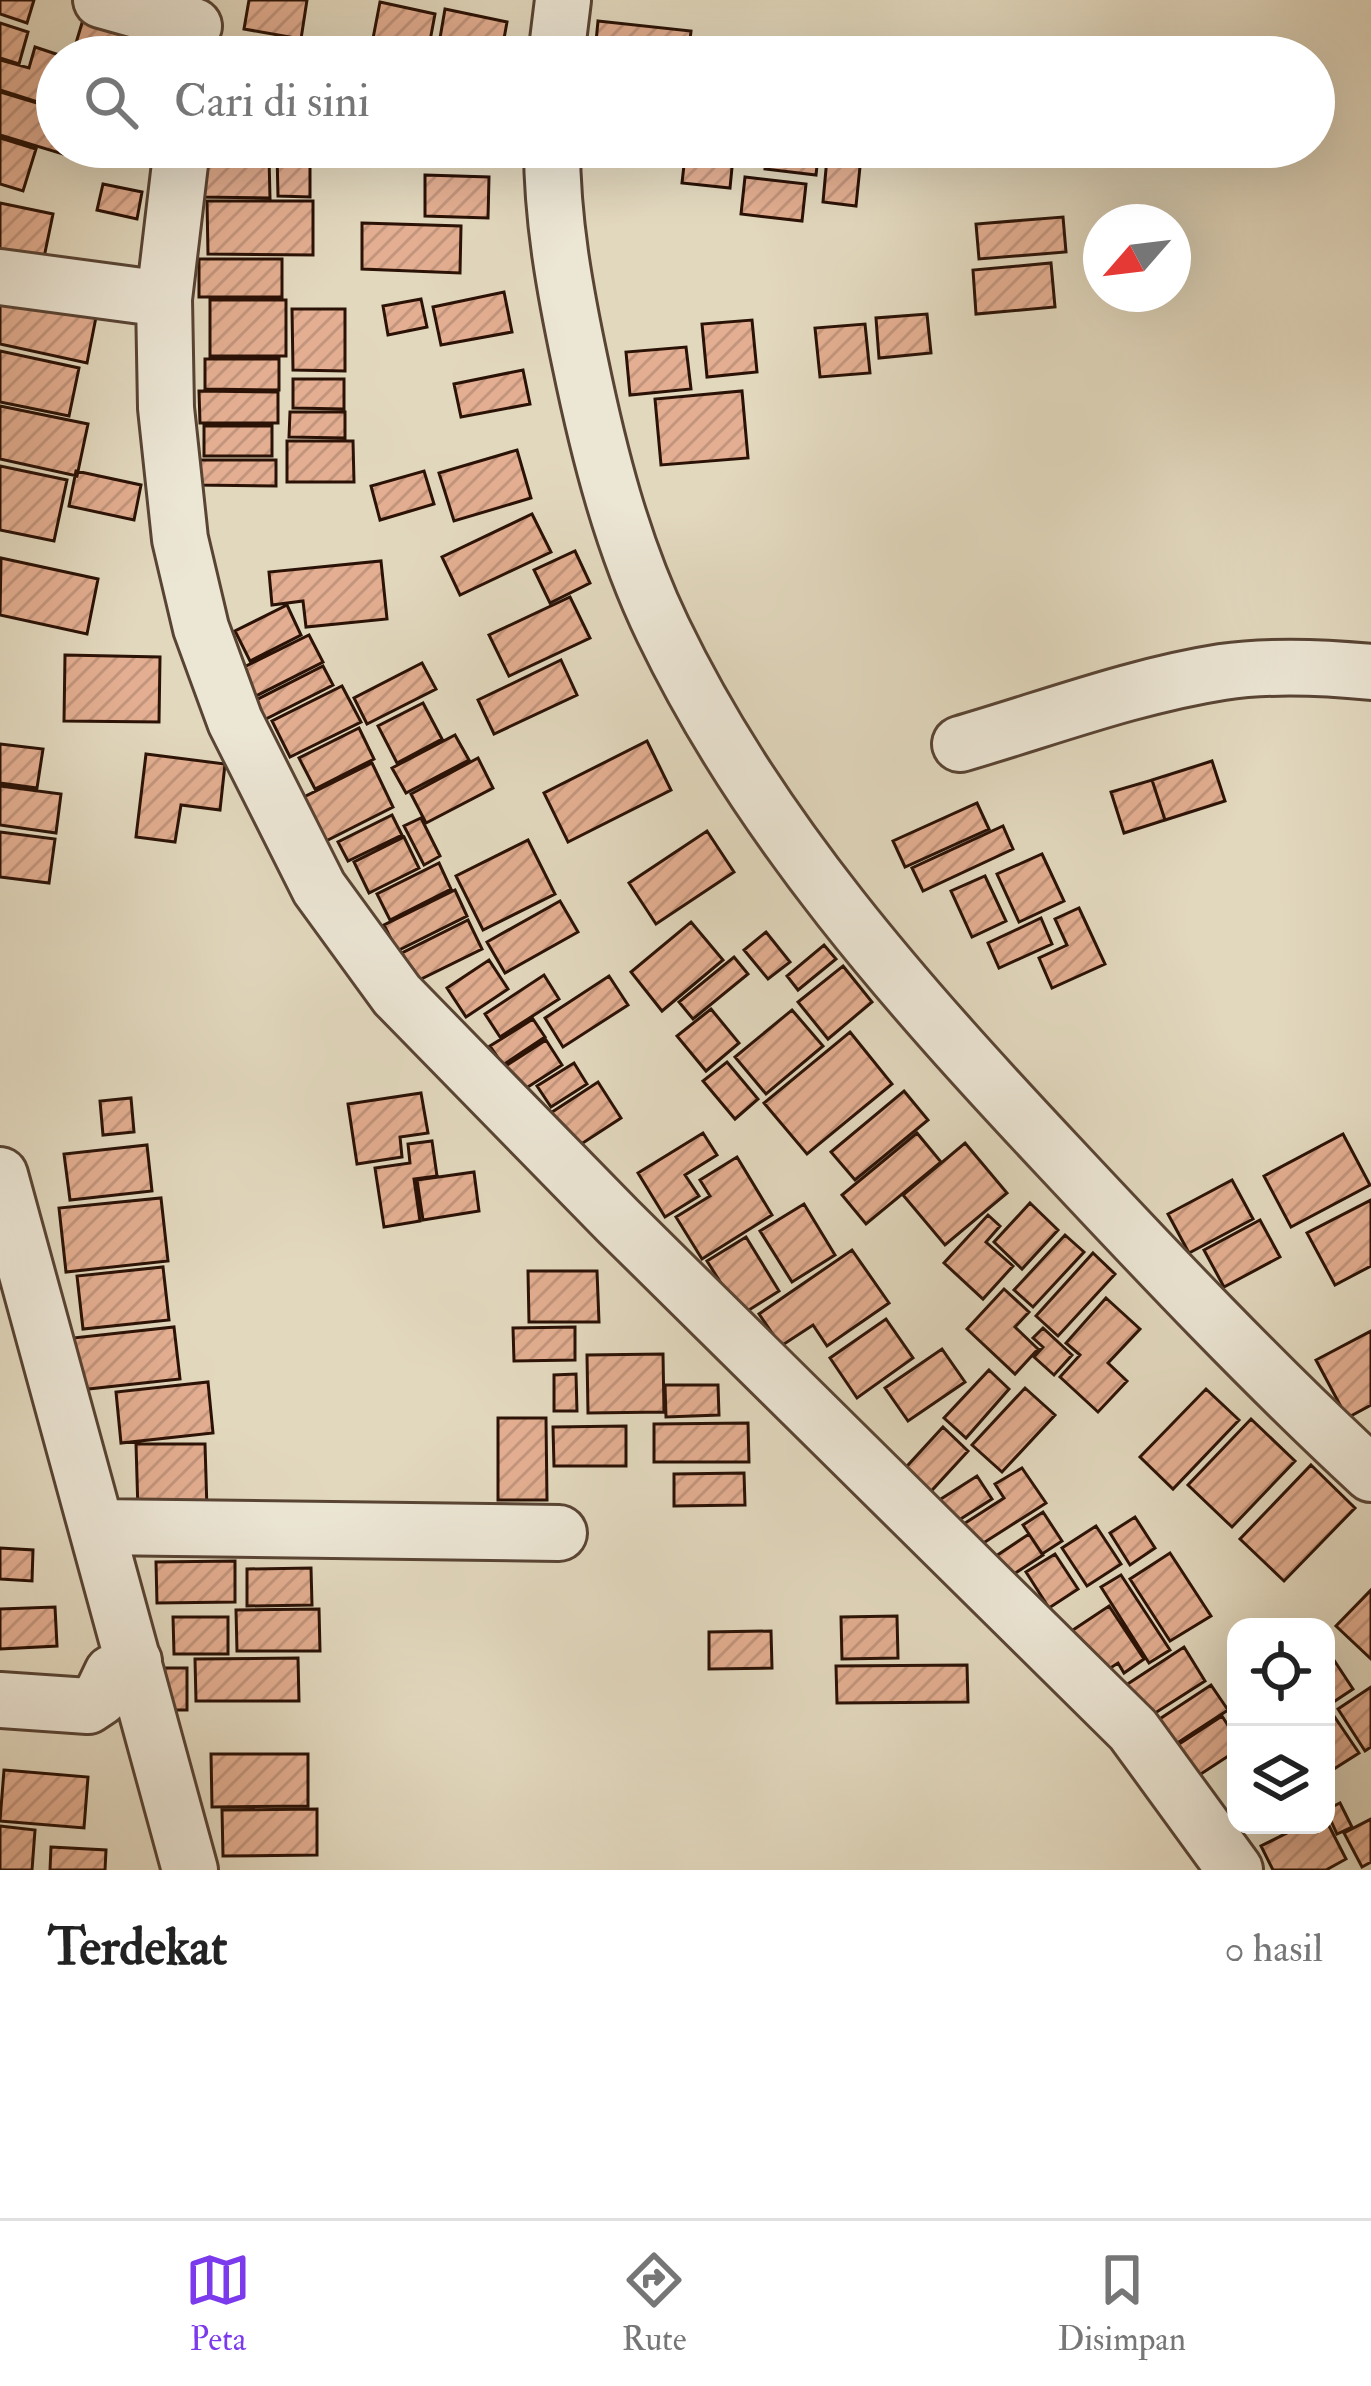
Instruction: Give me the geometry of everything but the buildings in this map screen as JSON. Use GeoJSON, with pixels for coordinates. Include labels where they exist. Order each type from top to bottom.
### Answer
{"type":"FeatureCollection","features":[{"type":"Feature","properties":{"kind":"street"},"geometry":{"type":"LineString","coordinates":[[101,0],[195,28]]}},
{"type":"Feature","properties":{"kind":"street"},"geometry":{"type":"LineString","coordinates":[[559,36],[563,0]]}},
{"type":"Feature","properties":{"kind":"street"},"geometry":{"type":"LineString","coordinates":[[180,168],[164,299],[166,408],[180,539],[201,628],[235,722],[319,888],[397,995],[667,1270],[1133,1730],[1235,1870]]}},
{"type":"Feature","properties":{"kind":"street"},"geometry":{"type":"LineString","coordinates":[[552,168],[552,206],[570,312],[598,446],[622,530],[662,627],[746,780],[872,946],[1000,1094],[1274,1384],[1371,1474]]}},
{"type":"Feature","properties":{"kind":"street"},"geometry":{"type":"LineString","coordinates":[[0,278],[164,299]]}},
{"type":"Feature","properties":{"kind":"street"},"geometry":{"type":"LineString","coordinates":[[960,744],[1155,687],[1224,672],[1311,666],[1371,672]]}},
{"type":"Feature","properties":{"kind":"street"},"geometry":{"type":"LineString","coordinates":[[0,1175],[190,1870]]}},
{"type":"Feature","properties":{"kind":"street"},"geometry":{"type":"LineString","coordinates":[[98,1527],[559,1533]]}},
{"type":"Feature","properties":{"kind":"street"},"geometry":{"type":"LineString","coordinates":[[0,1700],[88,1706],[100,1698],[112,1673],[134,1661]]}}]}
